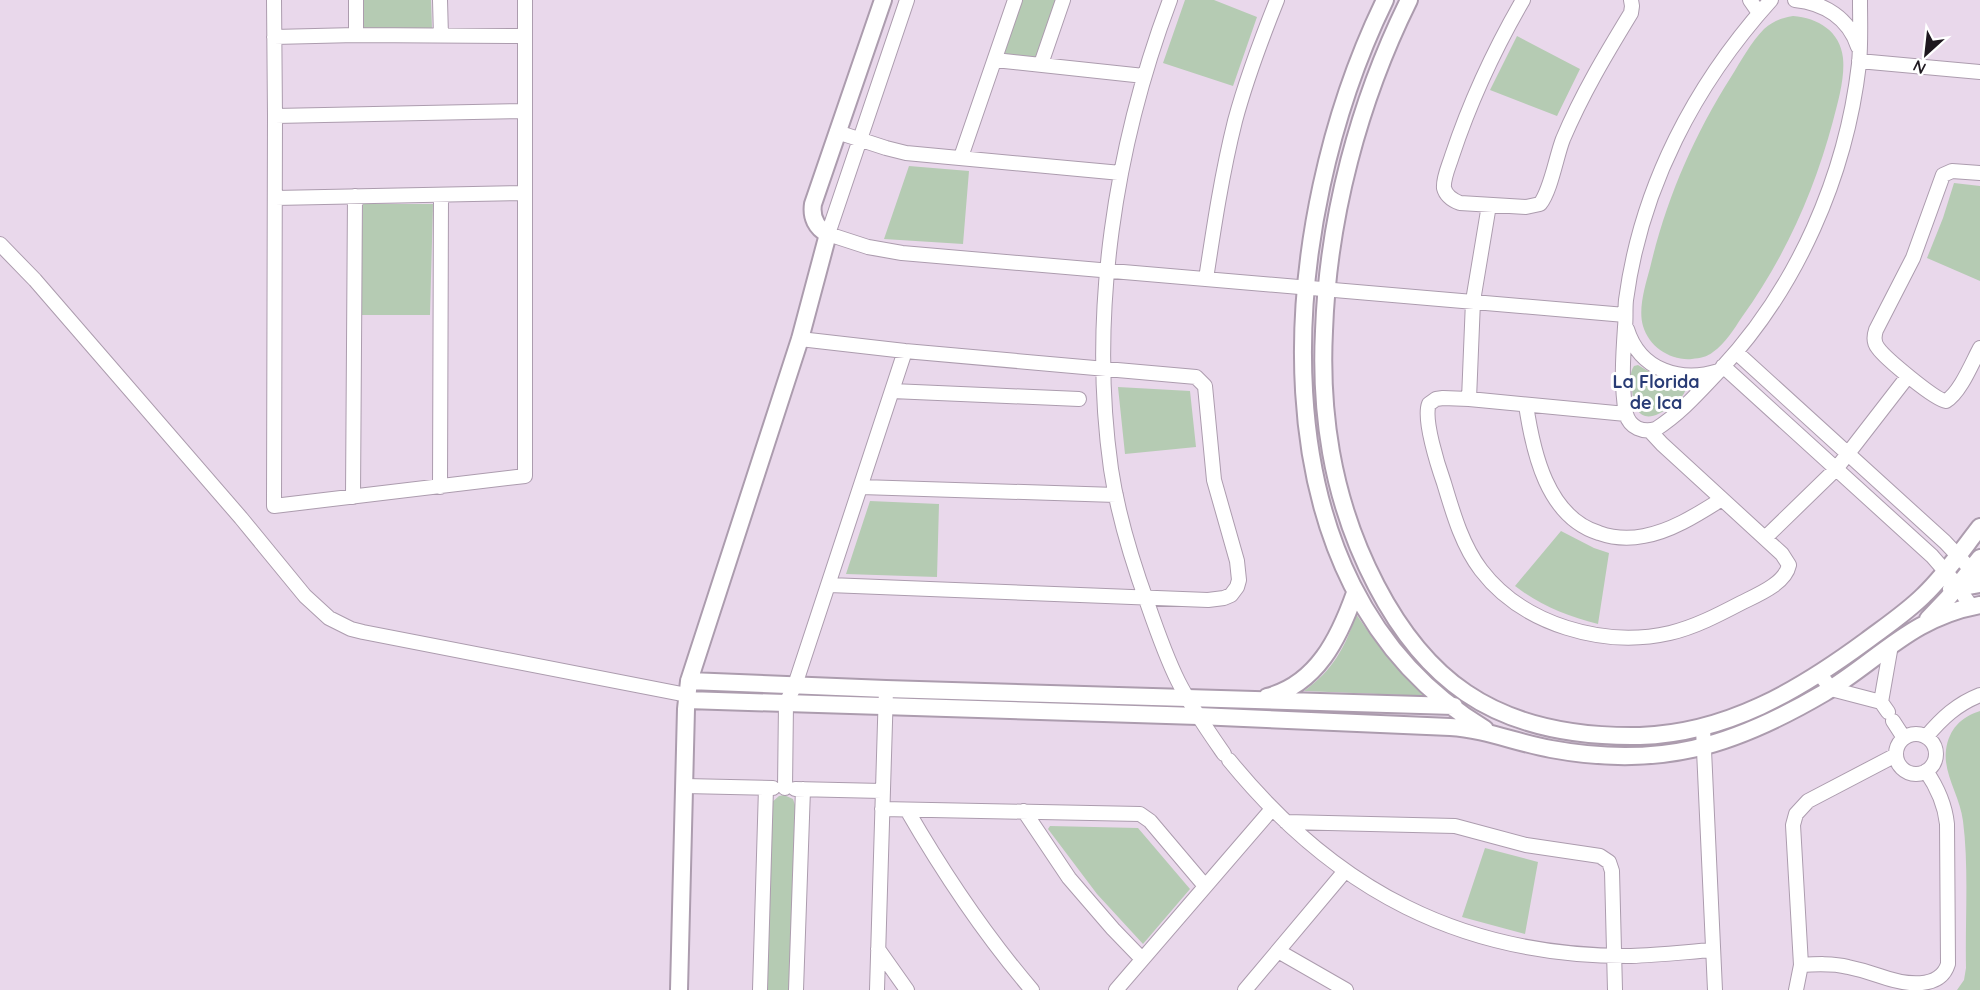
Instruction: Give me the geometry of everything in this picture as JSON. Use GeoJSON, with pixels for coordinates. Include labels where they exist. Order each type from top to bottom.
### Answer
{"type":"FeatureCollection","features":[{"type":"Feature","properties":{"kind":"street"},"geometry":{"type":"LineString","coordinates":[[274,0],[274,506],[525,476],[525,0]]}},
{"type":"Feature","properties":{"kind":"street"},"geometry":{"type":"LineString","coordinates":[[356,0],[356,35]]}},
{"type":"Feature","properties":{"kind":"street"},"geometry":{"type":"LineString","coordinates":[[440,0],[441,36]]}},
{"type":"Feature","properties":{"kind":"street"},"geometry":{"type":"LineString","coordinates":[[883,0],[812,210],[815,222],[828,234],[902,253],[1473,301],[1625,319]]}},
{"type":"Feature","properties":{"kind":"street"},"geometry":{"type":"LineString","coordinates":[[679,990],[687,692],[800,339],[828,234],[908,0]]}},
{"type":"Feature","properties":{"kind":"street"},"geometry":{"type":"LineString","coordinates":[[961,157],[1015,0]]}},
{"type":"Feature","properties":{"kind":"street"},"geometry":{"type":"LineString","coordinates":[[1041,64],[1063,0]]}},
{"type":"Feature","properties":{"kind":"street"},"geometry":{"type":"LineString","coordinates":[[1170,0],[1144,76],[1121,173],[1107,270],[1104,368],[1108,445],[1116,495],[1130,552],[1161,644],[1186,697],[1227,757],[1272,809],[1345,871],[1400,905],[1462,931],[1524,946],[1561,952],[1646,955],[1713,950]]}},
{"type":"Feature","properties":{"kind":"street"},"geometry":{"type":"LineString","coordinates":[[1206,279],[1221,186],[1236,118],[1277,0]]}},
{"type":"Feature","properties":{"kind":"street"},"geometry":{"type":"LineString","coordinates":[[1384,0],[1361,53],[1331,147],[1318,206],[1306,287],[1304,376],[1308,432],[1326,516],[1355,593],[1399,656],[1453,706],[1494,734]]}},
{"type":"Feature","properties":{"kind":"street"},"geometry":{"type":"LineString","coordinates":[[1409,0],[1382,61],[1359,126],[1339,210],[1327,288],[1324,330],[1324,377],[1331,452],[1350,520],[1375,584],[1385,601],[1406,633],[1426,657],[1456,685],[1500,711]]}},
{"type":"Feature","properties":{"kind":"street"},"geometry":{"type":"LineString","coordinates":[[1523,0],[1492,58],[1469,110],[1444,184],[1445,190],[1453,201],[1489,205],[1535,206],[1545,198],[1565,135],[1593,76],[1631,13],[1631,0]]}},
{"type":"Feature","properties":{"kind":"street"},"geometry":{"type":"LineString","coordinates":[[1750,0],[1769,5],[1794,0],[1819,5],[1838,16],[1853,35],[1859,58]]}},
{"type":"Feature","properties":{"kind":"street"},"geometry":{"type":"LineString","coordinates":[[1650,431],[1664,424],[1682,410],[1736,352],[1781,289],[1816,221],[1837,169],[1845,140],[1859,58],[1860,0]]}},
{"type":"Feature","properties":{"kind":"street"},"geometry":{"type":"LineString","coordinates":[[1626,414],[1469,399],[1436,399],[1430,404],[1427,412],[1441,475],[1460,531],[1473,558],[1492,582],[1519,604],[1549,621],[1576,630],[1616,637],[1651,636],[1688,628],[1733,608],[1780,580],[1789,565],[1787,560],[1650,431],[1637,428],[1628,420],[1622,367],[1625,319],[1637,242],[1649,201],[1667,156],[1702,89],[1727,53],[1769,5]]}},
{"type":"Feature","properties":{"kind":"street"},"geometry":{"type":"LineString","coordinates":[[274,37],[525,36]]}},
{"type":"Feature","properties":{"kind":"street"},"geometry":{"type":"LineString","coordinates":[[1859,58],[1980,72]]}},
{"type":"Feature","properties":{"kind":"street"},"geometry":{"type":"LineString","coordinates":[[994,60],[1144,76]]}},
{"type":"Feature","properties":{"kind":"street"},"geometry":{"type":"LineString","coordinates":[[275,116],[525,111]]}},
{"type":"Feature","properties":{"kind":"street"},"geometry":{"type":"LineString","coordinates":[[837,132],[895,151],[1121,173]]}},
{"type":"Feature","properties":{"kind":"street"},"geometry":{"type":"LineString","coordinates":[[1980,173],[1958,170],[1943,175],[1913,258],[1874,334],[1879,350],[1937,399],[1946,401],[1951,398],[1980,348]]}},
{"type":"Feature","properties":{"kind":"street"},"geometry":{"type":"LineString","coordinates":[[275,198],[525,193]]}},
{"type":"Feature","properties":{"kind":"street"},"geometry":{"type":"LineString","coordinates":[[440,487],[441,195]]}},
{"type":"Feature","properties":{"kind":"street"},"geometry":{"type":"LineString","coordinates":[[353,497],[355,196]]}},
{"type":"Feature","properties":{"kind":"street"},"geometry":{"type":"LineString","coordinates":[[1469,399],[1473,301],[1489,205]]}},
{"type":"Feature","properties":{"kind":"street"},"geometry":{"type":"LineString","coordinates":[[0,244],[58,306],[242,518],[305,596],[329,618],[363,632],[687,692],[786,703],[886,697],[1186,697],[1453,706],[1500,711],[1563,730],[1603,736],[1667,734],[1703,728],[1757,708],[1820,674],[1911,608],[1945,571],[1980,527]]}},
{"type":"Feature","properties":{"kind":"street"},"geometry":{"type":"LineString","coordinates":[[1625,319],[1633,344],[1640,353],[1660,368],[1681,376],[1707,375],[1721,369]]}},
{"type":"Feature","properties":{"kind":"street"},"geometry":{"type":"LineString","coordinates":[[800,339],[905,351],[1196,377],[1205,386],[1214,480],[1239,572],[1235,591],[1224,598],[1208,600],[829,585]]}},
{"type":"Feature","properties":{"kind":"street"},"geometry":{"type":"LineString","coordinates":[[785,788],[786,703],[795,685],[829,585],[905,351]]}},
{"type":"Feature","properties":{"kind":"street"},"geometry":{"type":"LineString","coordinates":[[687,692],[795,685],[886,697],[1198,716],[1437,726],[1472,729],[1548,749],[1601,756],[1666,754],[1704,747],[1767,724],[1830,689],[1923,623],[1958,587],[1978,573],[1736,352]]}},
{"type":"Feature","properties":{"kind":"street"},"geometry":{"type":"LineString","coordinates":[[1721,369],[1932,556],[1976,606],[1923,623]]}},
{"type":"Feature","properties":{"kind":"street"},"geometry":{"type":"LineString","coordinates":[[1766,538],[1836,469],[1908,376]]}},
{"type":"Feature","properties":{"kind":"street"},"geometry":{"type":"LineString","coordinates":[[892,391],[1080,399]]}},
{"type":"Feature","properties":{"kind":"street"},"geometry":{"type":"LineString","coordinates":[[1526,405],[1534,444],[1552,495],[1567,515],[1592,531],[1620,538],[1646,536],[1682,522],[1722,499]]}},
{"type":"Feature","properties":{"kind":"street"},"geometry":{"type":"LineString","coordinates":[[861,486],[1116,495]]}},
{"type":"Feature","properties":{"kind":"street"},"geometry":{"type":"LineString","coordinates":[[1257,699],[1285,690],[1315,669],[1334,642],[1355,593],[1375,584]]}},
{"type":"Feature","properties":{"kind":"street"},"geometry":{"type":"LineString","coordinates":[[1911,608],[1958,587]]}},
{"type":"Feature","properties":{"kind":"street"},"geometry":{"type":"LineString","coordinates":[[1887,712],[1891,645]]}},
{"type":"Feature","properties":{"kind":"street"},"geometry":{"type":"LineString","coordinates":[[1820,674],[1830,689],[1887,712],[1904,738]]}},
{"type":"Feature","properties":{"kind":"street"},"geometry":{"type":"LineString","coordinates":[[1437,726],[1453,706],[1456,685]]}},
{"type":"Feature","properties":{"kind":"street"},"geometry":{"type":"LineString","coordinates":[[1926,737],[1953,710],[1980,695]]}},
{"type":"Feature","properties":{"kind":"street"},"geometry":{"type":"LineString","coordinates":[[877,990],[886,697]]}},
{"type":"Feature","properties":{"kind":"street"},"geometry":{"type":"LineString","coordinates":[[1703,728],[1715,990]]}},
{"type":"Feature","properties":{"kind":"street"},"geometry":{"type":"LineString","coordinates":[[1911,734],[1926,737],[1933,744],[1936,754],[1933,764],[1926,771],[1916,774],[1906,771],[1899,764],[1896,754],[1898,745],[1911,734]]}},
{"type":"Feature","properties":{"kind":"street"},"geometry":{"type":"LineString","coordinates":[[1796,990],[1801,965],[1793,825],[1796,814],[1808,801],[1896,754]]}},
{"type":"Feature","properties":{"kind":"street"},"geometry":{"type":"LineString","coordinates":[[1801,965],[1844,966],[1922,990],[1937,985],[1942,979],[1948,964],[1947,824],[1942,803],[1926,771]]}},
{"type":"Feature","properties":{"kind":"street"},"geometry":{"type":"LineString","coordinates":[[685,786],[882,791]]}},
{"type":"Feature","properties":{"kind":"street"},"geometry":{"type":"LineString","coordinates":[[760,990],[766,788]]}},
{"type":"Feature","properties":{"kind":"street"},"geometry":{"type":"LineString","coordinates":[[796,990],[803,789]]}},
{"type":"Feature","properties":{"kind":"street"},"geometry":{"type":"LineString","coordinates":[[882,809],[1136,814],[1150,821],[1205,886]]}},
{"type":"Feature","properties":{"kind":"street"},"geometry":{"type":"LineString","coordinates":[[1116,990],[1272,809]]}},
{"type":"Feature","properties":{"kind":"street"},"geometry":{"type":"LineString","coordinates":[[908,810],[968,909],[1032,990]]}},
{"type":"Feature","properties":{"kind":"street"},"geometry":{"type":"LineString","coordinates":[[1024,811],[1070,878],[1107,923],[1142,959]]}},
{"type":"Feature","properties":{"kind":"street"},"geometry":{"type":"LineString","coordinates":[[1286,822],[1455,826],[1526,845],[1600,856],[1609,862],[1612,871],[1616,990]]}},
{"type":"Feature","properties":{"kind":"street"},"geometry":{"type":"LineString","coordinates":[[1245,990],[1345,871]]}},
{"type":"Feature","properties":{"kind":"street"},"geometry":{"type":"LineString","coordinates":[[878,949],[907,990]]}},
{"type":"Feature","properties":{"kind":"street"},"geometry":{"type":"LineString","coordinates":[[1278,951],[1346,990]]}},
{"type":"Feature","properties":{"kind":"green space"},"geometry":{"type":"Polygon","coordinates":[[[361,0],[431,0],[432,29],[361,28],[361,0]]]}},
{"type":"Feature","properties":{"kind":"green space"},"geometry":{"type":"Polygon","coordinates":[[[1021,0],[1058,0],[1037,58],[1002,55],[1021,0]]]}},
{"type":"Feature","properties":{"kind":"green space"},"geometry":{"type":"Polygon","coordinates":[[[1185,0],[1214,0],[1257,17],[1233,86],[1163,63],[1185,0]]]}},
{"type":"Feature","properties":{"kind":"green space"},"geometry":{"type":"Polygon","coordinates":[[[1793,16],[1819,23],[1832,33],[1843,58],[1839,98],[1817,173],[1785,247],[1729,336],[1711,354],[1692,359],[1676,358],[1662,351],[1650,340],[1642,319],[1644,290],[1664,218],[1693,146],[1746,52],[1767,26],[1777,20],[1793,16]]]}},
{"type":"Feature","properties":{"kind":"green space"},"geometry":{"type":"Polygon","coordinates":[[[1517,36],[1580,69],[1557,116],[1490,90],[1517,36]]]}},
{"type":"Feature","properties":{"kind":"green space"},"geometry":{"type":"Polygon","coordinates":[[[909,166],[969,171],[963,244],[884,239],[909,166]]]}},
{"type":"Feature","properties":{"kind":"green space"},"geometry":{"type":"Polygon","coordinates":[[[1954,183],[1980,186],[1980,281],[1927,258],[1954,183]]]}},
{"type":"Feature","properties":{"kind":"green space"},"geometry":{"type":"Polygon","coordinates":[[[363,204],[433,204],[430,315],[359,315],[363,204]]]}},
{"type":"Feature","properties":{"kind":"green space"},"geometry":{"type":"Polygon","coordinates":[[[1638,365],[1661,379],[1682,384],[1686,388],[1684,394],[1663,412],[1644,416],[1636,407],[1631,383],[1632,369],[1638,365]]]}},
{"type":"Feature","properties":{"kind":"green space"},"geometry":{"type":"Polygon","coordinates":[[[1118,387],[1190,391],[1196,447],[1125,454],[1118,387]]]}},
{"type":"Feature","properties":{"kind":"green space"},"geometry":{"type":"Polygon","coordinates":[[[870,501],[939,504],[937,577],[846,574],[870,501]]]}},
{"type":"Feature","properties":{"kind":"green space"},"geometry":{"type":"Polygon","coordinates":[[[1561,531],[1609,553],[1598,624],[1555,610],[1515,586],[1561,531]]]}},
{"type":"Feature","properties":{"kind":"green space"},"geometry":{"type":"Polygon","coordinates":[[[1356,614],[1389,658],[1428,696],[1304,691],[1323,675],[1337,657],[1348,637],[1356,614]]]}},
{"type":"Feature","properties":{"kind":"green space"},"geometry":{"type":"Polygon","coordinates":[[[1980,711],[1980,990],[1957,990],[1964,980],[1966,968],[1966,857],[1963,821],[1947,768],[1946,750],[1950,736],[1957,725],[1980,711]]]}},
{"type":"Feature","properties":{"kind":"green space"},"geometry":{"type":"Polygon","coordinates":[[[784,795],[793,799],[796,808],[790,990],[765,990],[771,803],[784,795]]]}},
{"type":"Feature","properties":{"kind":"green space"},"geometry":{"type":"Polygon","coordinates":[[[1050,826],[1138,828],[1190,889],[1143,944],[1097,894],[1048,829],[1050,826]]]}},
{"type":"Feature","properties":{"kind":"green space"},"geometry":{"type":"Polygon","coordinates":[[[1485,848],[1538,862],[1525,934],[1462,917],[1485,848]]]}},
{"type":"Feature","properties":{"kind":"district","name":"La Florida de Ica"},"geometry":{"type":"Point","coordinates":[1656,392]}}]}
